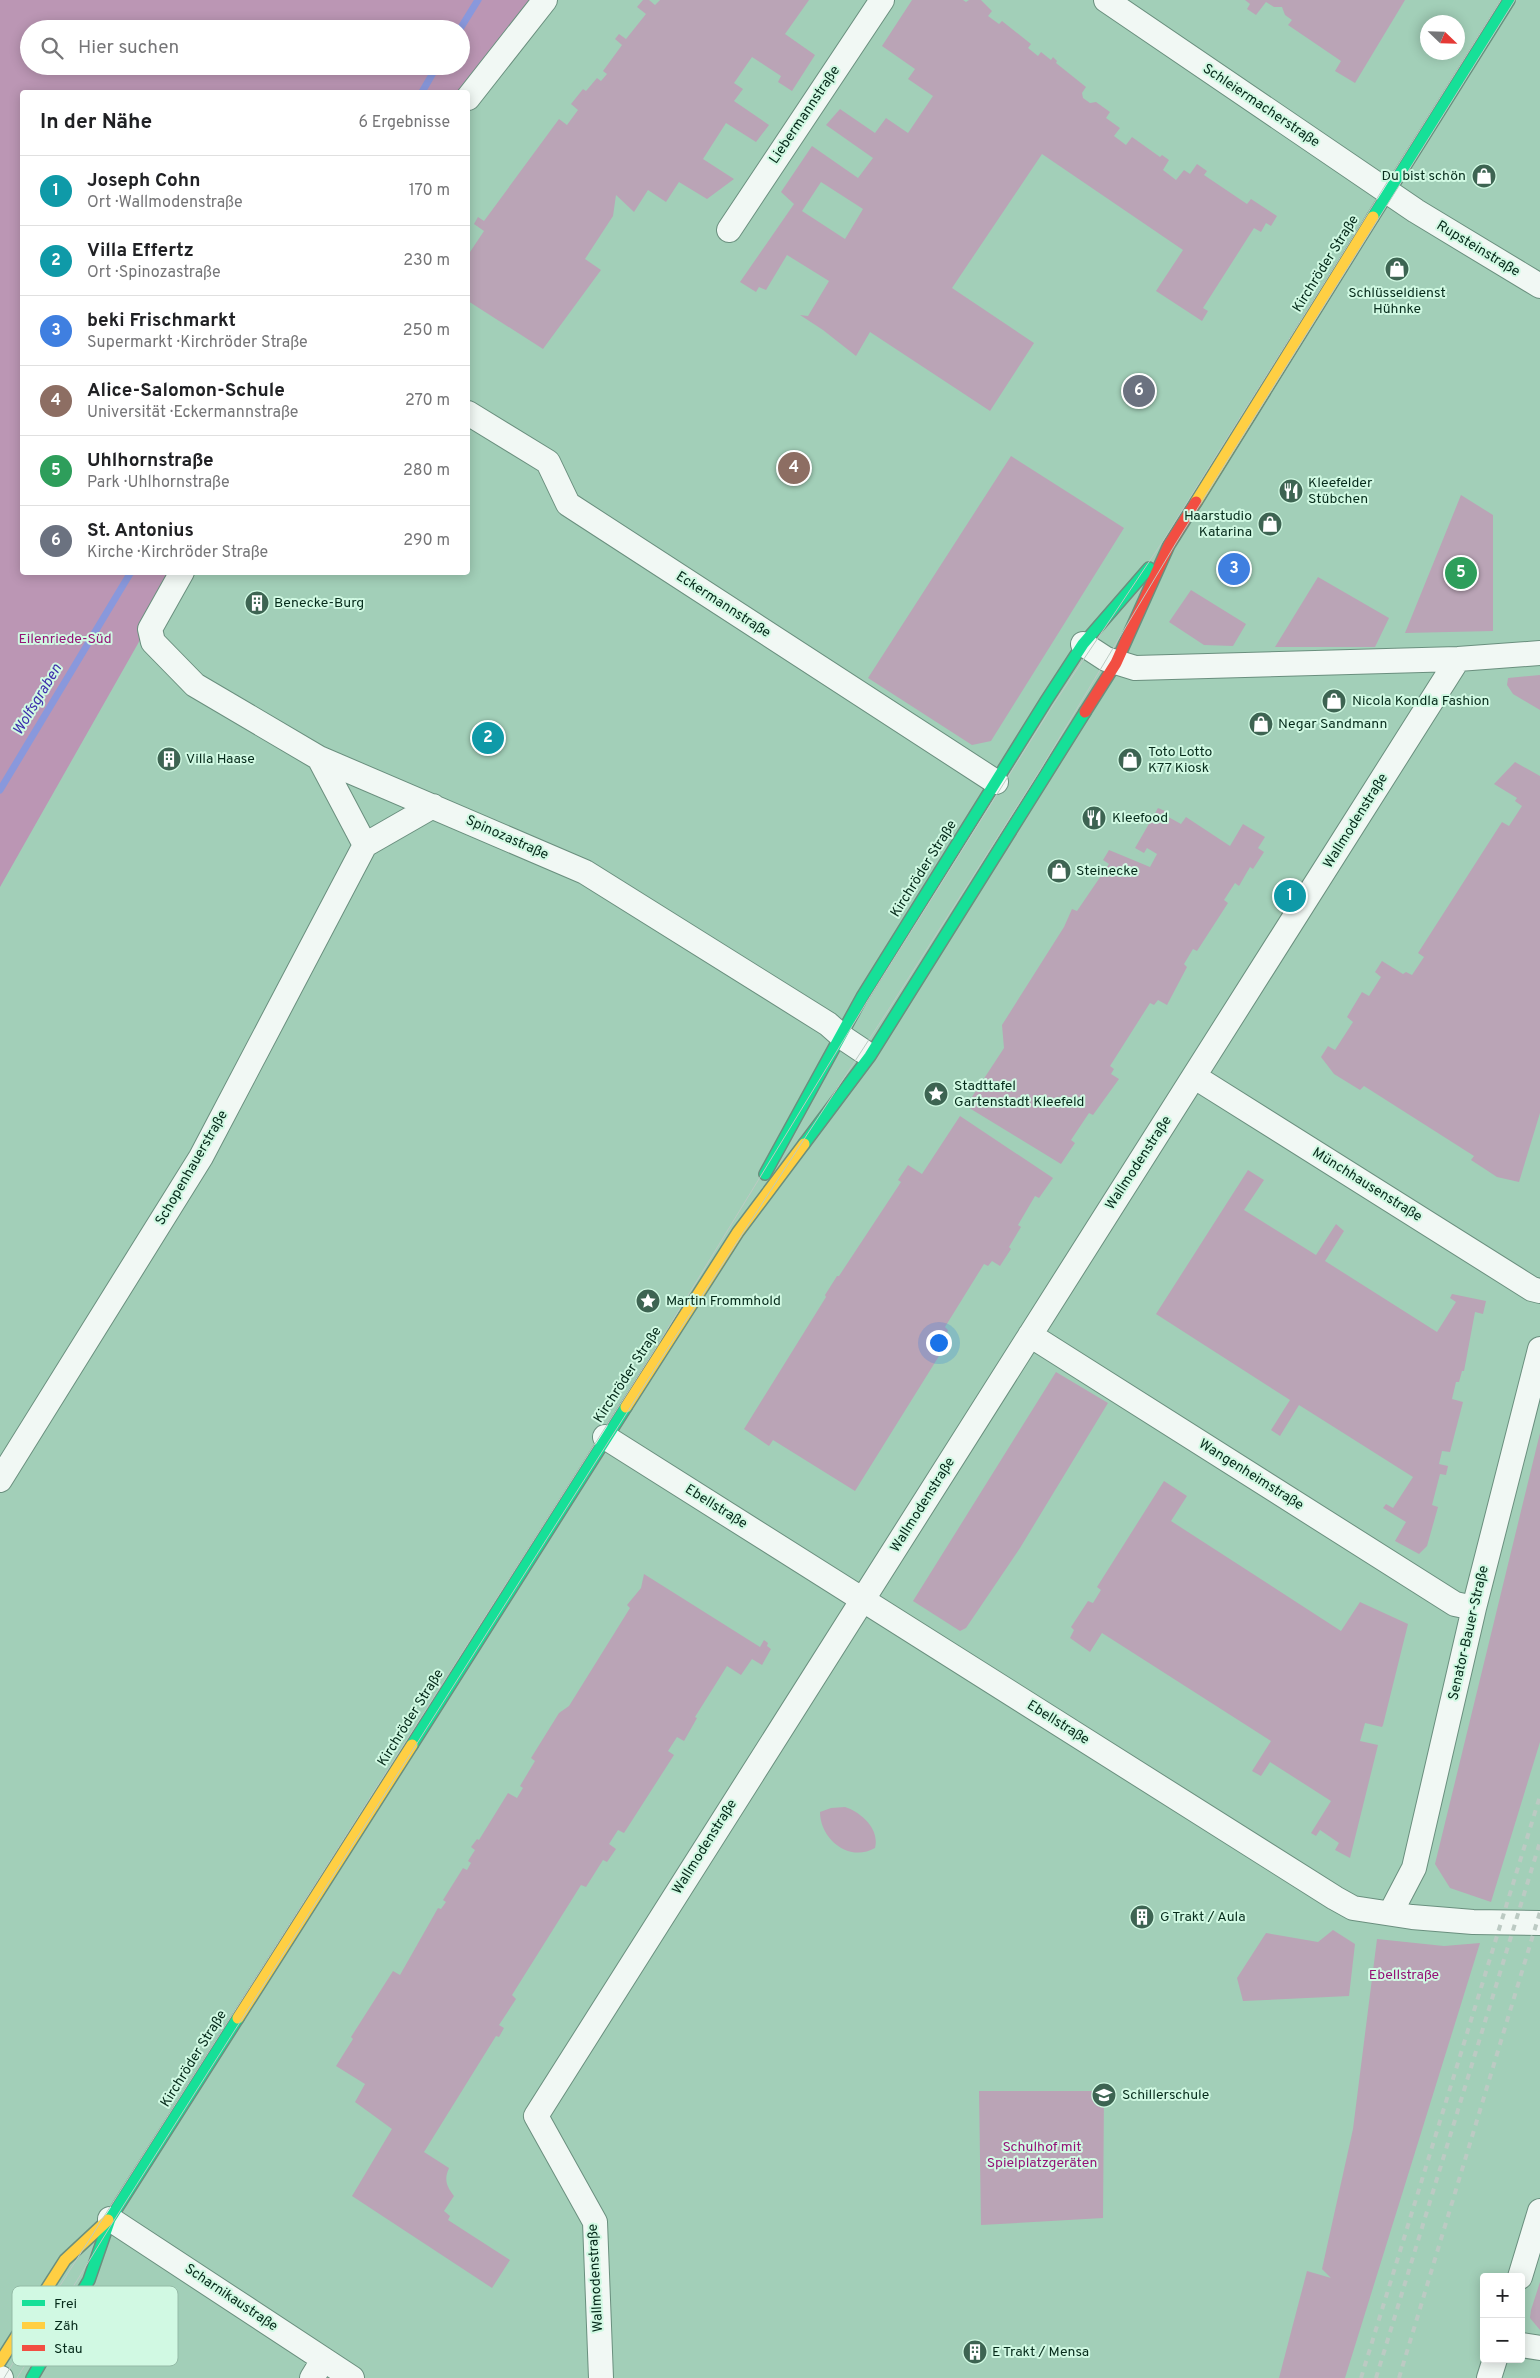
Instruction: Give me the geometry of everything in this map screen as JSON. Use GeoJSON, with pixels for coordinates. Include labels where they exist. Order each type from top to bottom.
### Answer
{"type":"FeatureCollection","features":[{"type":"Feature","properties":{"kind":"main road","name":"Kirchröder Straße"},"geometry":{"type":"LineString","coordinates":[[86,2286],[110,2219],[605,1437],[738,1232],[870,1056],[1116,663],[1169,545],[1509,0]]}},
{"type":"Feature","properties":{"kind":"main road","name":"Kirchröder Straße"},"geometry":{"type":"LineString","coordinates":[[738,1232],[775,1154],[840,1035],[996,782],[1083,644],[1169,545]]}},
{"type":"Feature","properties":{"kind":"main road","name":"Kirchröder Straße"},"geometry":{"type":"LineString","coordinates":[[48,2286],[65,2260],[110,2219]]}},
{"type":"Feature","properties":{"kind":"main road","name":"Kirchröder Straße"},"geometry":{"type":"LineString","coordinates":[[0,2362],[12,2343]]}},
{"type":"Feature","properties":{"kind":"main road","name":"Kirchröder Straße"},"geometry":{"type":"LineString","coordinates":[[32,2378],[39,2366]]}},
{"type":"Feature","properties":{"kind":"street"},"geometry":{"type":"LineString","coordinates":[[470,95],[545,0]]}},
{"type":"Feature","properties":{"kind":"street","name":"Liebermannstraße"},"geometry":{"type":"LineString","coordinates":[[729,230],[882,0]]}},
{"type":"Feature","properties":{"kind":"street","name":"Schleiermacherstraße"},"geometry":{"type":"LineString","coordinates":[[1106,0],[1416,211]]}},
{"type":"Feature","properties":{"kind":"street","name":"Rupsteinstraße"},"geometry":{"type":"LineString","coordinates":[[1416,211],[1540,286]]}},
{"type":"Feature","properties":{"kind":"street","name":"Eckermannstraße"},"geometry":{"type":"LineString","coordinates":[[470,414],[548,462],[568,504],[996,782]]}},
{"type":"Feature","properties":{"kind":"street","name":"Spinozastraße"},"geometry":{"type":"LineString","coordinates":[[180,575],[150,629],[150,636],[153,642],[195,685],[319,758],[585,872],[828,1024],[863,1051]]}},
{"type":"Feature","properties":{"kind":"street"},"geometry":{"type":"LineString","coordinates":[[1083,644],[1116,663],[1135,668],[1458,660],[1540,653]]}},
{"type":"Feature","properties":{"kind":"street","name":"Wallmodenstraße"},"geometry":{"type":"LineString","coordinates":[[601,2378],[596,2222],[536,2116],[1458,660]]}},
{"type":"Feature","properties":{"kind":"street"},"geometry":{"type":"LineString","coordinates":[[319,758],[365,845],[433,806]]}},
{"type":"Feature","properties":{"kind":"street","name":"Schopenhauerstraße"},"geometry":{"type":"LineString","coordinates":[[0,1480],[201,1157],[365,845]]}},
{"type":"Feature","properties":{"kind":"street","name":"Münchhausenstraße"},"geometry":{"type":"LineString","coordinates":[[1194,1077],[1532,1289],[1540,1291]]}},
{"type":"Feature","properties":{"kind":"street","name":"Wangenheimstraße"},"geometry":{"type":"LineString","coordinates":[[1030,1334],[1455,1604],[1474,1608]]}},
{"type":"Feature","properties":{"kind":"street","name":"Senator-Bauer-Straße"},"geometry":{"type":"LineString","coordinates":[[1391,1912],[1414,1868],[1474,1608],[1540,1350]]}},
{"type":"Feature","properties":{"kind":"street","name":"Ebellstraße"},"geometry":{"type":"LineString","coordinates":[[605,1437],[1353,1908],[1431,1919],[1540,1923]]}},
{"type":"Feature","properties":{"kind":"street"},"geometry":{"type":"LineString","coordinates":[[1521,2273],[1540,2211]]}},
{"type":"Feature","properties":{"kind":"street","name":"Scharnikaustraße"},"geometry":{"type":"LineString","coordinates":[[110,2219],[318,2369],[352,2378]]}},
{"type":"Feature","properties":{"kind":"street"},"geometry":{"type":"LineString","coordinates":[[1525,2346],[1540,2348]]}},
{"type":"Feature","properties":{"kind":"street"},"geometry":{"type":"LineString","coordinates":[[1489,2378],[1494,2363]]}},
{"type":"Feature","properties":{"kind":"green space","name":"Eilenriede-Süd"},"geometry":{"type":"Polygon","coordinates":[[[0,0],[545,0],[470,90],[20,90],[20,575],[177,575],[0,887],[0,0]]]}},
{"type":"Feature","properties":{"kind":"green space"},"geometry":{"type":"Polygon","coordinates":[[[643,0],[649,0],[655,5],[660,0],[809,0],[785,34],[815,55],[792,91],[778,82],[781,76],[752,57],[734,83],[743,89],[734,101],[769,125],[756,142],[726,123],[703,159],[734,179],[707,199],[679,182],[666,202],[648,190],[634,212],[616,195],[613,216],[585,259],[601,270],[543,349],[470,302],[470,252],[484,231],[474,224],[478,217],[484,221],[559,119],[567,125],[578,110],[571,104],[583,89],[586,91],[597,78],[601,81],[607,74],[603,71],[622,45],[615,39],[619,34],[626,39],[646,14],[637,7],[643,0]]]}},
{"type":"Feature","properties":{"kind":"green space"},"geometry":{"type":"Polygon","coordinates":[[[912,0],[963,0],[966,2],[969,0],[981,0],[992,11],[988,16],[999,24],[1002,21],[1031,44],[1028,48],[1038,56],[1041,52],[1051,60],[1053,57],[1057,61],[1056,63],[1086,87],[1082,93],[1083,98],[1090,103],[1096,102],[1110,112],[1106,118],[1120,128],[1114,136],[1126,145],[1132,137],[1160,157],[1162,155],[1169,160],[1163,170],[1176,180],[1184,170],[1190,174],[1197,164],[1207,171],[1204,175],[1247,204],[1251,199],[1277,216],[1271,226],[1266,223],[1261,232],[1254,228],[1203,308],[1208,311],[1202,321],[1156,291],[1183,250],[1042,154],[952,288],[1034,343],[990,411],[870,332],[856,356],[800,315],[808,316],[829,281],[787,255],[766,290],[759,287],[756,292],[740,282],[794,204],[781,192],[812,146],[858,178],[873,158],[826,125],[840,109],[875,133],[886,118],[908,133],[933,96],[908,79],[915,69],[882,46],[912,0]],[[821,182],[802,211],[845,239],[863,209],[821,182]]]}},
{"type":"Feature","properties":{"kind":"green space"},"geometry":{"type":"Polygon","coordinates":[[[1245,0],[1405,0],[1355,83],[1335,71],[1341,61],[1288,25],[1292,20],[1285,15],[1282,7],[1274,7],[1266,2],[1256,15],[1247,9],[1250,4],[1245,0]]]}},
{"type":"Feature","properties":{"kind":"green space"},"geometry":{"type":"Polygon","coordinates":[[[1011,456],[1124,528],[991,741],[972,745],[868,678],[1011,456]]]}},
{"type":"Feature","properties":{"kind":"green space"},"geometry":{"type":"Polygon","coordinates":[[[1461,495],[1493,515],[1493,631],[1405,633],[1461,495]]]}},
{"type":"Feature","properties":{"kind":"green space"},"geometry":{"type":"Polygon","coordinates":[[[1318,577],[1389,618],[1375,647],[1275,647],[1318,577]]]}},
{"type":"Feature","properties":{"kind":"green space"},"geometry":{"type":"Polygon","coordinates":[[[1191,590],[1246,624],[1233,646],[1204,645],[1169,622],[1191,590]]]}},
{"type":"Feature","properties":{"kind":"green space"},"geometry":{"type":"Polygon","coordinates":[[[1540,675],[1540,710],[1513,694],[1507,685],[1508,678],[1540,675]]]}},
{"type":"Feature","properties":{"kind":"green space"},"geometry":{"type":"Polygon","coordinates":[[[1515,762],[1540,776],[1540,1113],[1519,1182],[1497,1177],[1471,1160],[1474,1156],[1364,1086],[1360,1090],[1334,1074],[1321,1057],[1328,1046],[1335,1050],[1353,1022],[1347,1017],[1362,992],[1369,996],[1381,977],[1375,972],[1382,961],[1403,974],[1406,972],[1412,975],[1424,957],[1418,953],[1502,822],[1509,826],[1522,806],[1515,801],[1517,798],[1494,784],[1515,762]]]}},
{"type":"Feature","properties":{"kind":"green space"},"geometry":{"type":"Polygon","coordinates":[[[1158,808],[1165,811],[1163,814],[1181,824],[1186,817],[1230,846],[1243,824],[1265,837],[1258,848],[1264,852],[1253,869],[1250,867],[1239,886],[1235,883],[1224,900],[1228,903],[1197,951],[1193,949],[1184,964],[1187,967],[1167,1005],[1158,1000],[1154,1005],[1150,1003],[1110,1066],[1114,1069],[1111,1074],[1119,1079],[1093,1115],[1089,1113],[1071,1140],[1075,1143],[1061,1164],[966,1106],[1004,1048],[1002,1025],[1064,927],[1072,909],[1077,911],[1109,864],[1103,860],[1109,850],[1150,867],[1157,854],[1147,848],[1144,853],[1135,848],[1158,808]]]}},
{"type":"Feature","properties":{"kind":"green space"},"geometry":{"type":"Polygon","coordinates":[[[960,1116],[1053,1178],[1039,1198],[1035,1196],[1018,1225],[1021,1227],[1009,1247],[1011,1249],[1000,1266],[992,1261],[988,1266],[984,1264],[945,1327],[948,1330],[939,1356],[855,1491],[773,1440],[769,1446],[744,1429],[826,1297],[825,1295],[837,1276],[839,1276],[901,1182],[898,1180],[908,1165],[922,1174],[960,1116]]]}},
{"type":"Feature","properties":{"kind":"green space"},"geometry":{"type":"Polygon","coordinates":[[[1248,1170],[1264,1180],[1244,1210],[1316,1255],[1336,1224],[1344,1231],[1325,1261],[1437,1332],[1456,1302],[1450,1298],[1452,1294],[1486,1301],[1483,1314],[1475,1312],[1464,1371],[1462,1371],[1459,1382],[1456,1382],[1452,1399],[1463,1402],[1450,1452],[1442,1451],[1439,1464],[1448,1466],[1446,1475],[1440,1474],[1432,1505],[1438,1507],[1427,1546],[1419,1554],[1395,1541],[1406,1522],[1383,1508],[1386,1504],[1393,1508],[1413,1477],[1299,1405],[1280,1436],[1271,1430],[1290,1400],[1156,1314],[1248,1170]]]}},
{"type":"Feature","properties":{"kind":"green space"},"geometry":{"type":"Polygon","coordinates":[[[1056,1372],[1108,1403],[1020,1548],[966,1628],[960,1631],[913,1601],[1056,1372]]]}},
{"type":"Feature","properties":{"kind":"green space"},"geometry":{"type":"Polygon","coordinates":[[[1540,1433],[1540,1742],[1491,1902],[1450,1888],[1435,1864],[1540,1433]]]}},
{"type":"Feature","properties":{"kind":"green space"},"geometry":{"type":"Polygon","coordinates":[[[1164,1481],[1187,1496],[1171,1521],[1341,1631],[1360,1602],[1408,1624],[1383,1725],[1382,1727],[1365,1723],[1360,1741],[1378,1745],[1350,1858],[1335,1850],[1339,1843],[1320,1830],[1316,1836],[1311,1833],[1331,1801],[1270,1762],[1261,1776],[1252,1771],[1271,1741],[1102,1633],[1090,1652],[1070,1638],[1074,1630],[1071,1627],[1088,1601],[1093,1603],[1101,1590],[1097,1587],[1164,1481]]]}},
{"type":"Feature","properties":{"kind":"green space"},"geometry":{"type":"Polygon","coordinates":[[[644,1574],[760,1647],[764,1640],[771,1649],[762,1665],[752,1659],[741,1675],[727,1666],[695,1717],[697,1718],[684,1741],[677,1737],[668,1751],[674,1755],[624,1833],[618,1830],[609,1844],[616,1849],[607,1862],[603,1860],[586,1887],[581,1885],[512,1995],[516,1999],[499,2025],[504,2028],[499,2037],[496,2036],[424,2152],[449,2168],[447,2182],[454,2196],[444,2211],[450,2216],[448,2220],[510,2260],[492,2288],[352,2196],[392,2129],[355,2102],[365,2084],[336,2066],[353,2039],[351,2037],[393,1971],[400,1975],[438,1908],[441,1909],[446,1902],[443,1900],[463,1868],[467,1870],[471,1863],[468,1861],[475,1850],[471,1847],[477,1839],[479,1840],[508,1793],[517,1798],[523,1788],[520,1786],[535,1761],[531,1758],[559,1713],[569,1706],[630,1608],[627,1605],[641,1588],[644,1574]]]}},
{"type":"Feature","properties":{"kind":"green space"},"geometry":{"type":"Polygon","coordinates":[[[845,1807],[851,1809],[868,1822],[875,1834],[875,1848],[855,1853],[846,1850],[838,1846],[825,1831],[821,1822],[820,1812],[831,1808],[845,1807]]]}},
{"type":"Feature","properties":{"kind":"green space"},"geometry":{"type":"Polygon","coordinates":[[[1333,1930],[1355,1944],[1349,1996],[1243,2001],[1237,1978],[1266,1933],[1318,1942],[1333,1930]]]}},
{"type":"Feature","properties":{"kind":"green space"},"geometry":{"type":"Polygon","coordinates":[[[1377,1939],[1444,1946],[1480,1943],[1345,2378],[1279,2378],[1307,2271],[1331,2278],[1322,2269],[1353,2129],[1377,1939]]]}},
{"type":"Feature","properties":{"kind":"green space","name":"Schulhof mit Spielplatzgeräten"},"geometry":{"type":"Polygon","coordinates":[[[979,2091],[1104,2091],[1103,2218],[981,2225],[979,2091]]]}},
{"type":"Feature","properties":{"kind":"green space"},"geometry":{"type":"Polygon","coordinates":[[[1540,2282],[1540,2330],[1530,2318],[1540,2282]]]}},
{"type":"Feature","properties":{"kind":"waterway","name":"Wolfsgraben"},"geometry":{"type":"LineString","coordinates":[[466,20],[478,0]]}},
{"type":"Feature","properties":{"kind":"waterway","name":"Wolfsgraben"},"geometry":{"type":"LineString","coordinates":[[423,90],[432,75]]}},
{"type":"Feature","properties":{"kind":"waterway","name":"Wolfsgraben"},"geometry":{"type":"LineString","coordinates":[[0,790],[129,575]]}},
{"type":"Feature","properties":{"kind":"tram line"},"geometry":{"type":"LineString","coordinates":[[60,2286],[659,1343],[868,1000],[1053,705],[1163,541],[1501,0]]}},
{"type":"Feature","properties":{"kind":"tram line"},"geometry":{"type":"LineString","coordinates":[[74,2286],[668,1348],[887,1012],[1039,772],[1176,543],[1515,0]]}},
{"type":"Feature","properties":{"kind":"tram line"},"geometry":{"type":"LineString","coordinates":[[4,2378],[12,2365]]}},
{"type":"Feature","properties":{"kind":"tram line"},"geometry":{"type":"LineString","coordinates":[[17,2378],[24,2366]]}},
{"type":"Feature","properties":{"kind":"railway"},"geometry":{"type":"LineString","coordinates":[[1361,2378],[1540,1796]]}},
{"type":"Feature","properties":{"kind":"railway"},"geometry":{"type":"LineString","coordinates":[[1376,2378],[1540,1842]]}},
{"type":"Feature","properties":{"kind":"railway"},"geometry":{"type":"LineString","coordinates":[[1399,2378],[1540,1912]]}},
{"type":"Feature","properties":{"kind":"traffic: fast"},"geometry":{"type":"LineString","coordinates":[[1373,217],[1509,0]]}},
{"type":"Feature","properties":{"kind":"traffic: fast"},"geometry":{"type":"LineString","coordinates":[[765,1174],[862,997],[1046,701],[1083,644],[1149,568]]}},
{"type":"Feature","properties":{"kind":"traffic: fast"},"geometry":{"type":"LineString","coordinates":[[804,1144],[870,1056],[1085,712]]}},
{"type":"Feature","properties":{"kind":"traffic: fast"},"geometry":{"type":"LineString","coordinates":[[412,1745],[626,1407]]}},
{"type":"Feature","properties":{"kind":"traffic: fast"},"geometry":{"type":"LineString","coordinates":[[86,2286],[110,2219],[238,2018]]}},
{"type":"Feature","properties":{"kind":"traffic: fast"},"geometry":{"type":"LineString","coordinates":[[32,2378],[39,2366]]}},
{"type":"Feature","properties":{"kind":"traffic: slow"},"geometry":{"type":"LineString","coordinates":[[1196,502],[1373,217]]}},
{"type":"Feature","properties":{"kind":"traffic: slow"},"geometry":{"type":"LineString","coordinates":[[626,1407],[738,1232],[804,1144]]}},
{"type":"Feature","properties":{"kind":"traffic: slow"},"geometry":{"type":"LineString","coordinates":[[238,2018],[412,1745]]}},
{"type":"Feature","properties":{"kind":"traffic: slow"},"geometry":{"type":"LineString","coordinates":[[48,2286],[65,2260],[108,2220]]}},
{"type":"Feature","properties":{"kind":"traffic: slow"},"geometry":{"type":"LineString","coordinates":[[0,2362],[12,2343]]}},
{"type":"Feature","properties":{"kind":"traffic: jam"},"geometry":{"type":"LineString","coordinates":[[1085,712],[1116,663],[1169,545],[1196,502]]}},
{"type":"Feature","properties":{"kind":"place","name":"Du bist schön"},"geometry":{"type":"Point","coordinates":[1484,176]}},
{"type":"Feature","properties":{"kind":"place","name":"Schlüsseldienst Hühnke"},"geometry":{"type":"Point","coordinates":[1397,269]}},
{"type":"Feature","properties":{"kind":"place","name":"St. Antonius"},"geometry":{"type":"Point","coordinates":[1139,391]}},
{"type":"Feature","properties":{"kind":"place","name":"Alice-Salomon-Schule"},"geometry":{"type":"Point","coordinates":[794,468]}},
{"type":"Feature","properties":{"kind":"place","name":"Kleefelder Stübchen"},"geometry":{"type":"Point","coordinates":[1291,491]}},
{"type":"Feature","properties":{"kind":"place","name":"Haarstudio Katarina"},"geometry":{"type":"Point","coordinates":[1270,524]}},
{"type":"Feature","properties":{"kind":"place","name":"beki Frischmarkt"},"geometry":{"type":"Point","coordinates":[1234,569]}},
{"type":"Feature","properties":{"kind":"place","name":"Uhlhornstraße"},"geometry":{"type":"Point","coordinates":[1461,573]}},
{"type":"Feature","properties":{"kind":"place","name":"Benecke-Burg"},"geometry":{"type":"Point","coordinates":[257,603]}},
{"type":"Feature","properties":{"kind":"place","name":"Nicola Kondla Fashion"},"geometry":{"type":"Point","coordinates":[1334,701]}},
{"type":"Feature","properties":{"kind":"place","name":"Negar Sandmann"},"geometry":{"type":"Point","coordinates":[1261,724]}},
{"type":"Feature","properties":{"kind":"place","name":"Villa Effertz"},"geometry":{"type":"Point","coordinates":[488,738]}},
{"type":"Feature","properties":{"kind":"place","name":"Villa Haase"},"geometry":{"type":"Point","coordinates":[169,759]}},
{"type":"Feature","properties":{"kind":"place","name":"Toto Lotto K77 Kiosk"},"geometry":{"type":"Point","coordinates":[1130,760]}},
{"type":"Feature","properties":{"kind":"place","name":"Kleefood"},"geometry":{"type":"Point","coordinates":[1094,818]}},
{"type":"Feature","properties":{"kind":"place","name":"Steinecke"},"geometry":{"type":"Point","coordinates":[1059,871]}},
{"type":"Feature","properties":{"kind":"place","name":"Joseph Cohn"},"geometry":{"type":"Point","coordinates":[1290,896]}},
{"type":"Feature","properties":{"kind":"place","name":"Stadttafel Gartenstadt Kleefeld"},"geometry":{"type":"Point","coordinates":[936,1094]}},
{"type":"Feature","properties":{"kind":"place","name":"Martin Frommhold"},"geometry":{"type":"Point","coordinates":[648,1301]}},
{"type":"Feature","properties":{"kind":"place","name":"G Trakt / Aula"},"geometry":{"type":"Point","coordinates":[1142,1917]}},
{"type":"Feature","properties":{"kind":"place","name":"Schillerschule"},"geometry":{"type":"Point","coordinates":[1104,2095]}},
{"type":"Feature","properties":{"kind":"place","name":"E Trakt / Mensa"},"geometry":{"type":"Point","coordinates":[975,2352]}}]}
